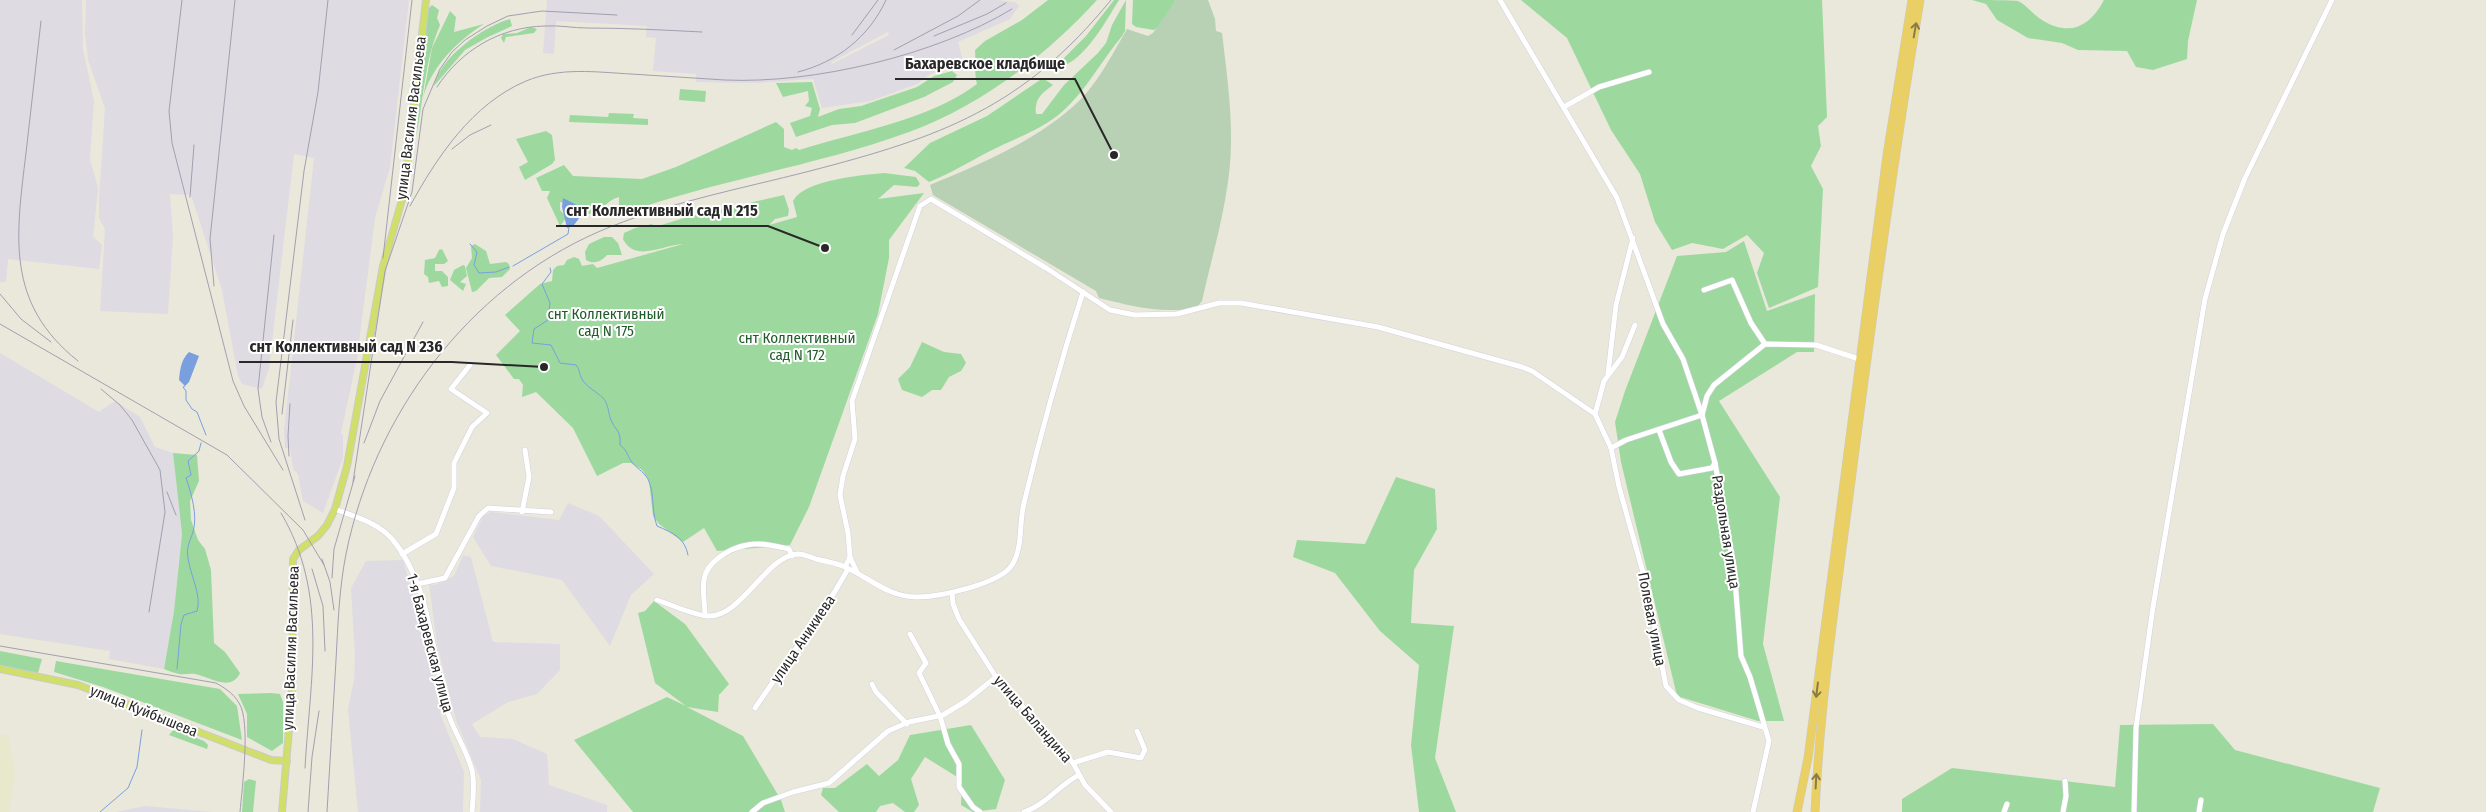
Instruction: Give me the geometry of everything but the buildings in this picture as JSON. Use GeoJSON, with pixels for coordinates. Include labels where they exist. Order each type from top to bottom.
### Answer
{"type":"FeatureCollection","features":[{"type":"Feature","properties":{"kind":"highway"},"geometry":{"type":"LineString","coordinates":[[1797,812],[1810,744],[1859,359],[1887,155],[1912,0]]}},
{"type":"Feature","properties":{"kind":"highway"},"geometry":{"type":"LineString","coordinates":[[1815,812],[1817,750],[1882,237],[1920,0]]}},
{"type":"Feature","properties":{"kind":"main road","name":"улица Василия Васильева"},"geometry":{"type":"LineString","coordinates":[[282,812],[292,694],[294,559],[299,550],[323,531],[335,509],[351,450],[383,266],[404,193],[426,0]]}},
{"type":"Feature","properties":{"kind":"main road","name":"улица Куйбышева"},"geometry":{"type":"LineString","coordinates":[[0,669],[78,685],[271,760],[287,761]]}},
{"type":"Feature","properties":{"kind":"street","name":"Раздольная улица"},"geometry":{"type":"LineString","coordinates":[[1500,0],[1617,198],[1663,324],[1683,359],[1702,415],[1715,463],[1734,567],[1741,656],[1750,677],[1763,721],[1763,727],[1769,741],[1753,812]]}},
{"type":"Feature","properties":{"kind":"street"},"geometry":{"type":"LineString","coordinates":[[2134,812],[2136,728],[2205,299],[2223,234],[2245,178],[2332,0]]}},
{"type":"Feature","properties":{"kind":"street"},"geometry":{"type":"LineString","coordinates":[[1564,107],[1599,87],[1649,72]]}},
{"type":"Feature","properties":{"kind":"street"},"geometry":{"type":"LineString","coordinates":[[858,574],[850,556],[847,521],[840,495],[843,476],[854,439],[852,402],[920,206],[931,199],[1110,310],[1135,315],[1187,313],[1203,306],[1219,303],[1241,303],[1378,327],[1532,371],[1595,414],[1608,374],[1616,305],[1633,238]]}},
{"type":"Feature","properties":{"kind":"street"},"geometry":{"type":"LineString","coordinates":[[1704,290],[1732,280],[1751,323],[1765,344]]}},
{"type":"Feature","properties":{"kind":"street"},"geometry":{"type":"LineString","coordinates":[[657,600],[705,615],[724,614],[784,558],[798,554],[847,568],[881,588],[904,596],[919,597],[952,593],[995,578],[1007,571],[1013,564],[1017,551],[1020,516],[1038,444],[1083,292]]}},
{"type":"Feature","properties":{"kind":"street"},"geometry":{"type":"LineString","coordinates":[[1608,374],[1622,357],[1635,325]]}},
{"type":"Feature","properties":{"kind":"street"},"geometry":{"type":"LineString","coordinates":[[1611,448],[1626,440],[1702,415],[1707,396],[1714,385],[1765,344],[1816,345],[1859,359]]}},
{"type":"Feature","properties":{"kind":"street"},"geometry":{"type":"LineString","coordinates":[[402,554],[436,534],[454,488],[454,463],[472,426],[487,413],[451,389],[470,365]]}},
{"type":"Feature","properties":{"kind":"street","name":"Полевая улица"},"geometry":{"type":"LineString","coordinates":[[1595,414],[1611,448],[1619,487],[1646,583],[1666,686],[1680,700],[1698,708],[1763,727]]}},
{"type":"Feature","properties":{"kind":"street"},"geometry":{"type":"LineString","coordinates":[[1659,430],[1671,462],[1679,474],[1712,468],[1715,463]]}},
{"type":"Feature","properties":{"kind":"street"},"geometry":{"type":"LineString","coordinates":[[522,512],[530,477],[525,450]]}},
{"type":"Feature","properties":{"kind":"street"},"geometry":{"type":"LineString","coordinates":[[417,584],[445,578],[483,512],[488,508],[522,512],[551,512]]}},
{"type":"Feature","properties":{"kind":"street","name":"1-я Бахаревская улица"},"geometry":{"type":"LineString","coordinates":[[335,509],[377,526],[392,540],[402,554],[417,584],[446,709],[472,772],[472,812]]}},
{"type":"Feature","properties":{"kind":"street"},"geometry":{"type":"LineString","coordinates":[[705,615],[704,579],[708,569],[720,557],[746,545],[765,544],[789,549],[792,556]]}},
{"type":"Feature","properties":{"kind":"street","name":"улица Аникиева"},"geometry":{"type":"LineString","coordinates":[[755,708],[825,607],[847,568],[850,556]]}},
{"type":"Feature","properties":{"kind":"street","name":"улица Баландина"},"geometry":{"type":"LineString","coordinates":[[952,593],[953,604],[960,619],[996,677],[1073,764],[1085,785],[1111,812]]}},
{"type":"Feature","properties":{"kind":"street"},"geometry":{"type":"LineString","coordinates":[[910,634],[926,663],[918,673],[940,716],[948,744],[959,764],[959,787],[973,807],[980,812]]}},
{"type":"Feature","properties":{"kind":"street"},"geometry":{"type":"LineString","coordinates":[[752,812],[763,803],[829,783],[888,732],[907,724],[940,716],[966,702],[996,677]]}},
{"type":"Feature","properties":{"kind":"street"},"geometry":{"type":"LineString","coordinates":[[872,684],[876,692],[907,724]]}},
{"type":"Feature","properties":{"kind":"street"},"geometry":{"type":"LineString","coordinates":[[1073,764],[1108,752],[1141,758],[1145,750],[1137,731]]}},
{"type":"Feature","properties":{"kind":"street"},"geometry":{"type":"LineString","coordinates":[[1024,812],[1048,800],[1066,782],[1079,775]]}},
{"type":"Feature","properties":{"kind":"street"},"geometry":{"type":"LineString","coordinates":[[2063,812],[2066,796],[2065,781]]}},
{"type":"Feature","properties":{"kind":"street"},"geometry":{"type":"LineString","coordinates":[[2199,812],[2201,800]]}},
{"type":"Feature","properties":{"kind":"street"},"geometry":{"type":"LineString","coordinates":[[2004,812],[2007,804]]}},
{"type":"Feature","properties":{"kind":"shaded area"},"geometry":{"type":"Polygon","coordinates":[[[0,0],[82,0],[83,49],[94,101],[90,159],[98,188],[93,237],[102,245],[99,269],[8,259],[6,282],[0,282],[0,0]]]}},
{"type":"Feature","properties":{"kind":"shaded area"},"geometry":{"type":"Polygon","coordinates":[[[86,0],[409,0],[390,167],[375,218],[357,358],[341,433],[343,435],[343,458],[323,513],[303,501],[298,474],[293,469],[290,448],[285,448],[284,431],[314,158],[294,154],[269,368],[262,389],[242,384],[238,376],[222,290],[191,195],[170,194],[173,236],[168,314],[100,311],[105,229],[99,218],[99,198],[105,108],[88,60],[85,33],[86,0]]]}},
{"type":"Feature","properties":{"kind":"shaded area"},"geometry":{"type":"Polygon","coordinates":[[[547,0],[997,0],[1015,2],[1019,6],[1010,19],[958,42],[963,61],[929,75],[917,84],[871,101],[822,108],[813,79],[755,83],[696,82],[696,74],[653,71],[656,38],[646,37],[647,26],[556,21],[554,54],[543,53],[547,0]],[[888,32],[831,62],[832,64],[889,35],[888,32]]]}},
{"type":"Feature","properties":{"kind":"shaded area"},"geometry":{"type":"Polygon","coordinates":[[[1176,0],[1208,0],[1215,19],[1216,31],[1222,33],[1230,110],[1231,157],[1229,177],[1217,240],[1202,301],[1197,307],[1160,310],[1099,298],[1096,291],[933,195],[930,185],[1010,149],[1065,114],[1094,83],[1127,29],[1148,36],[1153,33],[1176,0]]]}},
{"type":"Feature","properties":{"kind":"shaded area"},"geometry":{"type":"Polygon","coordinates":[[[0,353],[99,412],[115,401],[140,417],[155,447],[173,453],[182,534],[174,611],[164,669],[109,659],[110,651],[0,634],[0,353]]]}},
{"type":"Feature","properties":{"kind":"shaded area"},"geometry":{"type":"Polygon","coordinates":[[[568,503],[599,516],[654,574],[631,595],[610,646],[562,580],[491,566],[473,537],[483,516],[491,512],[559,520],[568,503]]]}},
{"type":"Feature","properties":{"kind":"shaded area"},"geometry":{"type":"Polygon","coordinates":[[[463,555],[471,557],[493,642],[560,644],[560,670],[537,694],[508,702],[472,724],[480,737],[513,739],[547,754],[549,785],[607,805],[607,812],[480,812],[481,780],[456,720],[437,644],[429,584],[435,585],[454,576],[463,555]]]}},
{"type":"Feature","properties":{"kind":"shaded area"},"geometry":{"type":"Polygon","coordinates":[[[403,560],[427,645],[441,716],[464,772],[463,812],[358,812],[348,709],[354,680],[355,657],[351,588],[366,561],[403,560]]]}},
{"type":"Feature","properties":{"kind":"shaded area"},"geometry":{"type":"Polygon","coordinates":[[[0,734],[8,736],[15,773],[9,812],[0,812],[0,734]]]}},
{"type":"Feature","properties":{"kind":"shaded area"},"geometry":{"type":"Polygon","coordinates":[[[145,806],[213,812],[116,812],[145,806]]]}},
{"type":"Feature","properties":{"kind":"green space"},"geometry":{"type":"Polygon","coordinates":[[[1048,0],[1097,0],[1034,60],[986,94],[935,121],[909,132],[874,144],[693,192],[622,214],[619,212],[619,197],[597,211],[587,214],[578,212],[560,202],[560,210],[567,217],[560,226],[547,198],[550,191],[542,191],[536,178],[564,165],[573,176],[642,179],[676,167],[776,122],[784,129],[784,147],[799,150],[915,116],[937,107],[977,84],[975,50],[985,41],[1022,20],[1048,0]]]}},
{"type":"Feature","properties":{"kind":"green space"},"geometry":{"type":"Polygon","coordinates":[[[1114,0],[1119,0],[1092,41],[1074,60],[1064,66],[1053,69],[1086,36],[1114,0]]]}},
{"type":"Feature","properties":{"kind":"green space"},"geometry":{"type":"Polygon","coordinates":[[[1126,0],[1125,31],[1122,36],[1080,93],[1055,118],[1037,129],[929,182],[915,171],[904,168],[930,143],[987,116],[1043,78],[1053,85],[1042,94],[1036,104],[1036,114],[1042,114],[1064,85],[1106,43],[1112,25],[1126,0]]]}},
{"type":"Feature","properties":{"kind":"green space"},"geometry":{"type":"Polygon","coordinates":[[[1133,0],[1176,0],[1161,24],[1154,30],[1136,27],[1132,24],[1133,0]]]}},
{"type":"Feature","properties":{"kind":"green space"},"geometry":{"type":"Polygon","coordinates":[[[1521,0],[1822,0],[1827,117],[1818,126],[1821,146],[1811,166],[1823,189],[1818,287],[1769,308],[1757,273],[1764,253],[1747,235],[1723,249],[1692,243],[1672,250],[1655,222],[1640,174],[1611,130],[1567,38],[1521,0]]]}},
{"type":"Feature","properties":{"kind":"green space"},"geometry":{"type":"Polygon","coordinates":[[[1972,0],[2018,1],[2042,20],[2061,28],[2070,28],[2078,27],[2085,23],[2092,17],[2104,0],[2197,0],[2188,41],[2187,59],[2153,70],[2136,67],[2127,51],[2078,50],[2062,43],[2028,38],[1997,20],[1986,4],[1972,0]]]}},
{"type":"Feature","properties":{"kind":"green space"},"geometry":{"type":"Polygon","coordinates":[[[432,5],[439,10],[437,18],[440,25],[427,67],[416,137],[426,24],[428,9],[432,5]]]}},
{"type":"Feature","properties":{"kind":"green space"},"geometry":{"type":"Polygon","coordinates":[[[450,11],[456,17],[454,32],[484,24],[464,38],[446,56],[432,76],[423,98],[432,48],[450,11]]]}},
{"type":"Feature","properties":{"kind":"green space"},"geometry":{"type":"Polygon","coordinates":[[[510,19],[512,26],[465,50],[434,86],[438,75],[453,54],[488,28],[510,19]]]}},
{"type":"Feature","properties":{"kind":"green space"},"geometry":{"type":"Polygon","coordinates":[[[531,27],[537,29],[534,33],[506,37],[504,43],[501,38],[503,34],[517,33],[531,27]]]}},
{"type":"Feature","properties":{"kind":"green space"},"geometry":{"type":"Polygon","coordinates":[[[952,71],[957,75],[953,82],[924,97],[855,123],[832,125],[796,137],[790,123],[810,116],[812,108],[805,106],[809,101],[808,91],[783,97],[776,83],[812,82],[820,109],[818,117],[839,109],[861,106],[917,87],[934,76],[952,71]]]}},
{"type":"Feature","properties":{"kind":"green space"},"geometry":{"type":"Polygon","coordinates":[[[680,89],[706,91],[705,102],[679,100],[680,89]]]}},
{"type":"Feature","properties":{"kind":"green space"},"geometry":{"type":"Polygon","coordinates":[[[609,113],[634,114],[633,118],[648,119],[648,125],[569,122],[570,115],[608,117],[609,113]]]}},
{"type":"Feature","properties":{"kind":"green space"},"geometry":{"type":"Polygon","coordinates":[[[546,131],[552,135],[555,160],[552,164],[525,180],[519,167],[528,162],[516,139],[546,131]]]}},
{"type":"Feature","properties":{"kind":"green space"},"geometry":{"type":"Polygon","coordinates":[[[884,173],[916,177],[920,184],[917,187],[894,185],[878,199],[924,193],[889,240],[889,258],[878,314],[809,507],[790,545],[717,551],[704,528],[683,542],[659,524],[653,516],[649,480],[642,470],[631,463],[623,463],[597,476],[573,428],[536,392],[522,397],[523,385],[519,379],[514,379],[496,355],[520,331],[505,315],[540,284],[552,281],[553,270],[557,266],[564,265],[567,260],[574,257],[579,259],[582,266],[593,264],[597,268],[683,244],[650,251],[634,250],[623,239],[624,233],[635,228],[652,224],[655,227],[684,218],[784,195],[789,210],[788,216],[775,219],[769,225],[797,217],[793,201],[799,194],[809,188],[834,180],[884,173]]]}},
{"type":"Feature","properties":{"kind":"green space"},"geometry":{"type":"Polygon","coordinates":[[[604,237],[612,237],[618,243],[622,255],[607,255],[600,261],[595,262],[586,260],[585,252],[589,244],[604,237]]]}},
{"type":"Feature","properties":{"kind":"green space"},"geometry":{"type":"Polygon","coordinates":[[[1744,241],[1767,311],[1815,294],[1814,352],[1797,352],[1719,401],[1780,497],[1763,644],[1784,721],[1758,721],[1677,696],[1621,462],[1615,422],[1677,256],[1726,252],[1744,241]]]}},
{"type":"Feature","properties":{"kind":"green space"},"geometry":{"type":"Polygon","coordinates":[[[475,244],[486,251],[490,264],[506,262],[509,264],[510,269],[502,277],[489,278],[476,291],[472,292],[466,268],[472,258],[471,246],[475,244]]]}},
{"type":"Feature","properties":{"kind":"green space"},"geometry":{"type":"Polygon","coordinates":[[[442,249],[448,261],[444,264],[435,264],[435,271],[442,271],[448,277],[448,286],[442,287],[439,281],[429,283],[428,277],[424,274],[425,260],[435,258],[439,250],[442,249]]]}},
{"type":"Feature","properties":{"kind":"green space"},"geometry":{"type":"Polygon","coordinates":[[[463,265],[465,266],[467,276],[460,282],[466,284],[463,291],[450,280],[454,270],[463,265]]]}},
{"type":"Feature","properties":{"kind":"green space"},"geometry":{"type":"Polygon","coordinates":[[[922,342],[944,352],[961,354],[966,363],[961,371],[949,377],[941,390],[932,390],[922,397],[902,390],[898,379],[910,367],[922,342]]]}},
{"type":"Feature","properties":{"kind":"green space"},"geometry":{"type":"Polygon","coordinates":[[[173,453],[197,455],[199,481],[190,501],[191,520],[198,540],[205,549],[211,570],[214,643],[225,652],[240,673],[231,682],[219,682],[195,674],[179,674],[164,669],[174,611],[182,534],[173,453]]]}},
{"type":"Feature","properties":{"kind":"green space"},"geometry":{"type":"Polygon","coordinates":[[[1396,477],[1435,489],[1437,529],[1414,570],[1411,623],[1454,626],[1435,758],[1456,812],[1419,812],[1411,745],[1419,665],[1380,631],[1335,573],[1293,557],[1297,540],[1365,544],[1396,477]]]}},
{"type":"Feature","properties":{"kind":"green space"},"geometry":{"type":"Polygon","coordinates":[[[654,601],[685,624],[729,684],[719,695],[718,712],[687,707],[743,736],[781,800],[785,812],[633,812],[574,740],[667,697],[686,706],[655,683],[638,613],[645,611],[654,601]]]}},
{"type":"Feature","properties":{"kind":"green space"},"geometry":{"type":"Polygon","coordinates":[[[0,651],[42,659],[38,673],[0,665],[0,651]]]}},
{"type":"Feature","properties":{"kind":"green space"},"geometry":{"type":"Polygon","coordinates":[[[56,661],[220,689],[237,706],[242,740],[103,687],[54,672],[56,661]]]}},
{"type":"Feature","properties":{"kind":"green space"},"geometry":{"type":"Polygon","coordinates":[[[238,694],[280,694],[283,702],[283,743],[272,751],[247,737],[247,714],[238,694]]]}},
{"type":"Feature","properties":{"kind":"green space"},"geometry":{"type":"Polygon","coordinates":[[[2213,724],[2235,750],[2380,788],[2373,812],[1902,812],[1902,799],[1952,768],[2115,787],[2120,725],[2213,724]]]}},
{"type":"Feature","properties":{"kind":"green space"},"geometry":{"type":"Polygon","coordinates":[[[971,725],[1005,780],[996,809],[973,812],[961,805],[962,780],[925,757],[911,779],[919,805],[914,812],[905,812],[893,803],[880,806],[876,812],[839,812],[821,795],[823,788],[835,788],[867,764],[879,776],[898,760],[910,735],[971,725]]]}},
{"type":"Feature","properties":{"kind":"green space"},"geometry":{"type":"Polygon","coordinates":[[[174,729],[204,741],[208,745],[207,749],[169,735],[174,729]]]}},
{"type":"Feature","properties":{"kind":"green space"},"geometry":{"type":"Polygon","coordinates":[[[249,779],[256,781],[253,812],[242,812],[244,782],[249,779]]]}},
{"type":"Feature","properties":{"kind":"water"},"geometry":{"type":"Polygon","coordinates":[[[563,198],[579,206],[583,213],[574,225],[567,228],[562,207],[563,198]]]}},
{"type":"Feature","properties":{"kind":"water"},"geometry":{"type":"Polygon","coordinates":[[[189,352],[199,356],[189,382],[185,386],[179,380],[179,376],[180,368],[189,352]]]}},
{"type":"Feature","properties":{"kind":"waterway"},"geometry":{"type":"LineString","coordinates":[[513,266],[568,234],[569,227]]}},
{"type":"Feature","properties":{"kind":"waterway"},"geometry":{"type":"LineString","coordinates":[[470,244],[477,252],[474,265],[479,273],[496,272],[509,267]]}},
{"type":"Feature","properties":{"kind":"waterway"},"geometry":{"type":"LineString","coordinates":[[550,268],[551,272],[542,284],[550,303],[548,320],[534,329],[532,343],[551,345],[560,363],[576,365],[584,382],[603,398],[611,420],[619,433],[620,445],[648,479],[652,490],[657,526],[681,540],[688,555]]}},
{"type":"Feature","properties":{"kind":"waterway"},"geometry":{"type":"LineString","coordinates":[[185,386],[183,387],[186,391],[186,400],[192,409],[197,412],[206,435]]}},
{"type":"Feature","properties":{"kind":"waterway"},"geometry":{"type":"LineString","coordinates":[[177,669],[181,624],[184,615],[197,611],[198,605],[197,592],[188,554],[195,518],[186,478],[191,475],[188,461],[199,451],[201,443]]}},
{"type":"Feature","properties":{"kind":"waterway"},"geometry":{"type":"LineString","coordinates":[[100,812],[128,788],[137,767],[142,730]]}},
{"type":"Feature","properties":{"kind":"tram line"},"geometry":{"type":"LineString","coordinates":[[0,646],[216,683],[226,689],[235,697],[243,712],[245,755],[240,812]]}},
{"type":"Feature","properties":{"kind":"railway"},"geometry":{"type":"LineString","coordinates":[[182,0],[169,111],[172,143],[233,381],[244,406],[283,470]]}},
{"type":"Feature","properties":{"kind":"railway"},"geometry":{"type":"LineString","coordinates":[[214,286],[210,239],[235,0]]}},
{"type":"Feature","properties":{"kind":"railway"},"geometry":{"type":"LineString","coordinates":[[305,520],[279,439],[276,402],[304,171],[318,92],[328,0]]}},
{"type":"Feature","properties":{"kind":"railway"},"geometry":{"type":"LineString","coordinates":[[383,258],[412,0]]}},
{"type":"Feature","properties":{"kind":"railway"},"geometry":{"type":"LineString","coordinates":[[852,35],[878,0]]}},
{"type":"Feature","properties":{"kind":"railway"},"geometry":{"type":"LineString","coordinates":[[798,72],[826,62],[850,46],[871,25],[886,0]]}},
{"type":"Feature","properties":{"kind":"railway"},"geometry":{"type":"LineString","coordinates":[[894,50],[958,16],[980,0]]}},
{"type":"Feature","properties":{"kind":"railway"},"geometry":{"type":"LineString","coordinates":[[327,812],[340,594],[346,554],[360,503],[379,453],[404,406],[434,362],[469,322],[508,287],[551,256],[598,232],[676,205],[810,171],[900,145],[977,113],[1012,93],[1045,68],[1078,37],[1111,0]]}},
{"type":"Feature","properties":{"kind":"railway"},"geometry":{"type":"LineString","coordinates":[[934,36],[987,14],[1006,3]]}},
{"type":"Feature","properties":{"kind":"railway"},"geometry":{"type":"LineString","coordinates":[[410,206],[432,169],[458,134],[489,103],[526,81],[565,72],[604,72],[725,80],[797,77],[835,71],[911,53],[948,40],[1012,9]]}},
{"type":"Feature","properties":{"kind":"railway"},"geometry":{"type":"LineString","coordinates":[[353,482],[385,271],[412,192],[423,109],[440,69],[452,52],[465,40],[487,26],[508,16],[542,11],[617,15]]}},
{"type":"Feature","properties":{"kind":"railway"},"geometry":{"type":"LineString","coordinates":[[41,21],[22,183],[19,240],[21,266],[27,292],[38,316],[54,339],[78,361]]}},
{"type":"Feature","properties":{"kind":"railway"},"geometry":{"type":"LineString","coordinates":[[437,87],[458,62],[483,43],[497,36],[528,27],[556,26],[702,32]]}},
{"type":"Feature","properties":{"kind":"railway"},"geometry":{"type":"LineString","coordinates":[[452,149],[470,135],[491,125]]}},
{"type":"Feature","properties":{"kind":"railway"},"geometry":{"type":"LineString","coordinates":[[190,197],[194,145]]}},
{"type":"Feature","properties":{"kind":"railway"},"geometry":{"type":"LineString","coordinates":[[271,442],[262,417],[258,389],[274,235]]}},
{"type":"Feature","properties":{"kind":"railway"},"geometry":{"type":"LineString","coordinates":[[0,294],[21,319],[51,342]]}},
{"type":"Feature","properties":{"kind":"railway"},"geometry":{"type":"LineString","coordinates":[[282,414],[293,320]]}},
{"type":"Feature","properties":{"kind":"railway"},"geometry":{"type":"LineString","coordinates":[[364,443],[380,401],[423,322]]}},
{"type":"Feature","properties":{"kind":"railway"},"geometry":{"type":"LineString","coordinates":[[0,324],[227,455],[303,530],[324,565]]}},
{"type":"Feature","properties":{"kind":"railway"},"geometry":{"type":"LineString","coordinates":[[101,389],[120,405],[132,420],[160,470],[165,512],[149,612]]}},
{"type":"Feature","properties":{"kind":"railway"},"geometry":{"type":"LineString","coordinates":[[289,456],[290,404]]}},
{"type":"Feature","properties":{"kind":"railway"},"geometry":{"type":"LineString","coordinates":[[332,578],[334,549],[355,476]]}},
{"type":"Feature","properties":{"kind":"railway"},"geometry":{"type":"LineString","coordinates":[[167,492],[176,515]]}},
{"type":"Feature","properties":{"kind":"railway"},"geometry":{"type":"LineString","coordinates":[[281,513],[296,544],[306,574],[311,606],[313,637],[312,669],[305,768]]}},
{"type":"Feature","properties":{"kind":"railway"},"geometry":{"type":"LineString","coordinates":[[322,559],[330,582],[334,610]]}},
{"type":"Feature","properties":{"kind":"railway"},"geometry":{"type":"LineString","coordinates":[[312,569],[323,606],[325,651]]}},
{"type":"Feature","properties":{"kind":"railway"},"geometry":{"type":"LineString","coordinates":[[308,812],[312,757],[319,711]]}},
{"type":"Feature","properties":{"kind":"place","name":"Бахаревское кладбище"},"geometry":{"type":"Point","coordinates":[1114,155]}},
{"type":"Feature","properties":{"kind":"place","name":"снт Коллективный сад N 215"},"geometry":{"type":"Point","coordinates":[825,248]}},
{"type":"Feature","properties":{"kind":"place","name":"снт Коллективный сад N 236"},"geometry":{"type":"Point","coordinates":[544,367]}},
{"type":"Feature","properties":{"kind":"park label","name":"снт Коллективный сад N 175"},"geometry":{"type":"Point","coordinates":[606,322]}},
{"type":"Feature","properties":{"kind":"park label","name":"снт Коллективный сад N 172"},"geometry":{"type":"Point","coordinates":[797,346]}}]}
